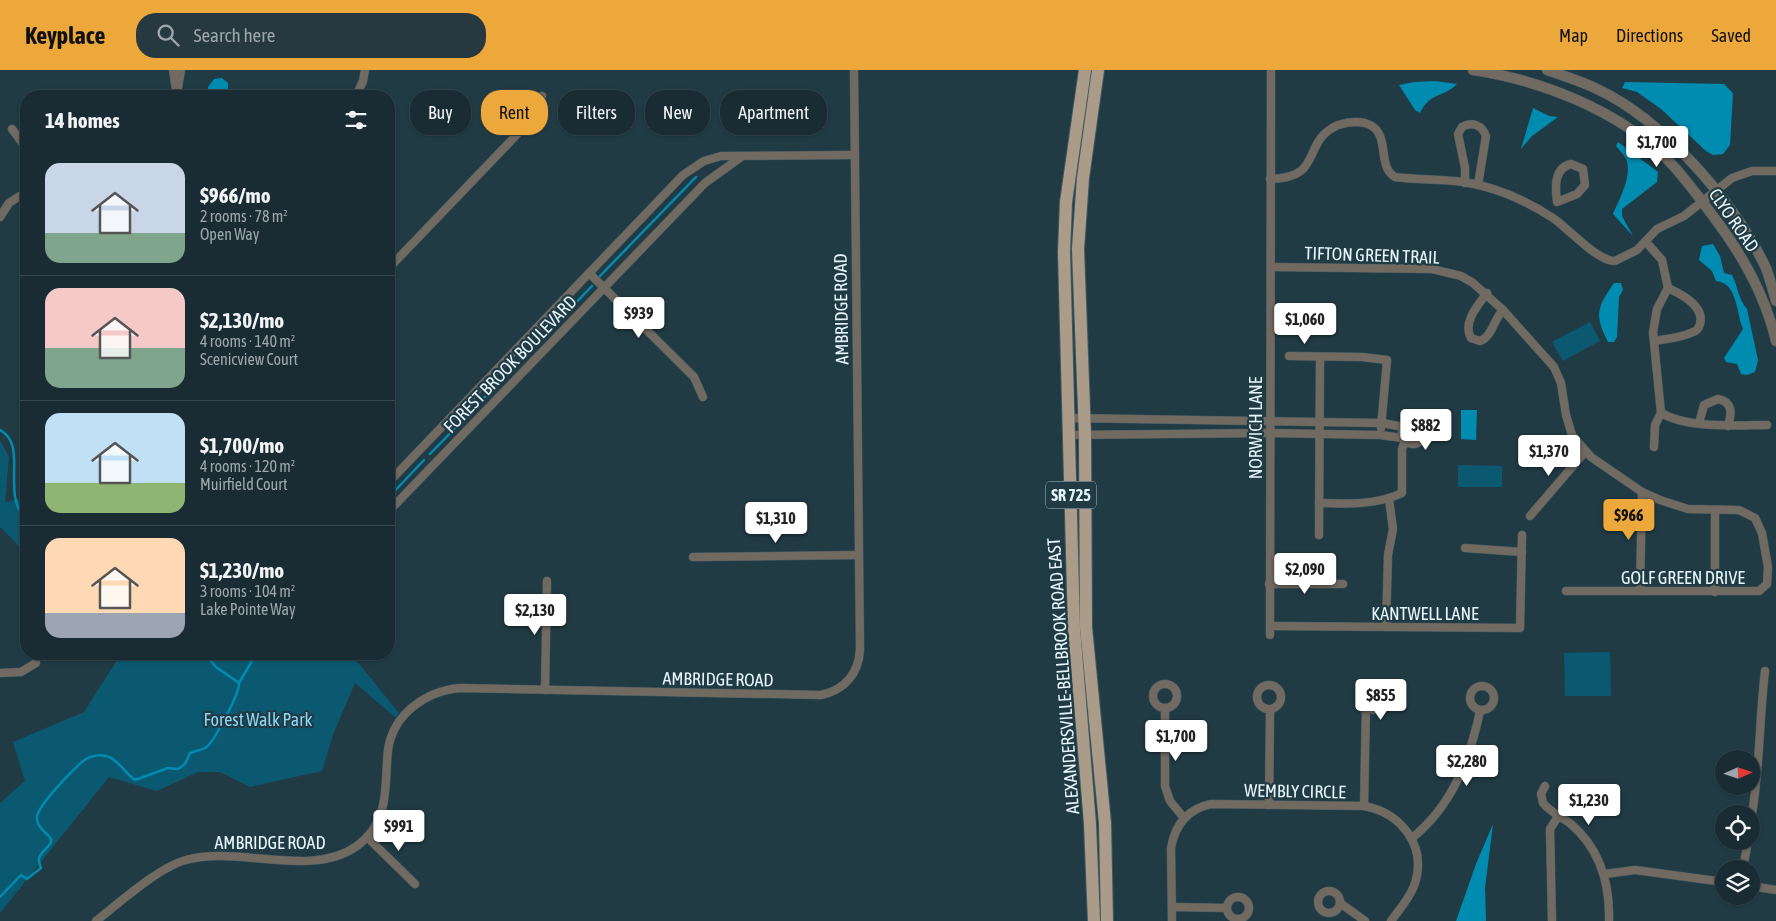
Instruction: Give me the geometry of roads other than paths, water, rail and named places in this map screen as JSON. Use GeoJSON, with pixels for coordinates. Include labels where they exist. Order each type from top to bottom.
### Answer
{"type":"FeatureCollection","features":[{"type":"Feature","properties":{"kind":"main road","name":"ALEXANDERSVILLE-BELLBROOK ROAD EAST"},"geometry":{"type":"LineString","coordinates":[[1085,70],[1064,230],[1069,435],[1080,628],[1094,782],[1094,921]]}},
{"type":"Feature","properties":{"kind":"main road","name":"ALEXANDERSVILLE-BELLBROOK ROAD EAST"},"geometry":{"type":"LineString","coordinates":[[1080,628],[1085,434],[1078,249],[1083,178],[1098,70]]}},
{"type":"Feature","properties":{"kind":"main road","name":"ALEXANDERSVILLE-BELLBROOK ROAD EAST"},"geometry":{"type":"LineString","coordinates":[[1094,782],[1105,832],[1107,921]]}},
{"type":"Feature","properties":{"kind":"street"},"geometry":{"type":"LineString","coordinates":[[173,70],[176,90]]}},
{"type":"Feature","properties":{"kind":"street"},"geometry":{"type":"LineString","coordinates":[[178,90],[181,70]]}},
{"type":"Feature","properties":{"kind":"street"},"geometry":{"type":"LineString","coordinates":[[359,90],[365,70]]}},
{"type":"Feature","properties":{"kind":"street","name":"AMBRIDGE ROAD"},"geometry":{"type":"LineString","coordinates":[[96,921],[167,868],[186,860],[209,856],[327,858],[347,852],[366,837],[377,824],[384,805],[388,750],[394,732],[404,716],[418,702],[428,696],[450,689],[821,695],[837,690],[854,673],[860,657],[853,155],[854,70]]}},
{"type":"Feature","properties":{"kind":"street","name":"NORWICH LANE"},"geometry":{"type":"LineString","coordinates":[[1270,636],[1271,70]]}},
{"type":"Feature","properties":{"kind":"street","name":"CLYO ROAD"},"geometry":{"type":"LineString","coordinates":[[1473,70],[1532,82],[1580,101],[1629,130],[1664,156],[1734,244],[1756,283],[1776,341]]}},
{"type":"Feature","properties":{"kind":"street","name":"CLYO ROAD"},"geometry":{"type":"LineString","coordinates":[[1548,70],[1598,89],[1632,110],[1681,149],[1717,190],[1763,263],[1776,301]]}},
{"type":"Feature","properties":{"kind":"street"},"geometry":{"type":"LineString","coordinates":[[1270,179],[1286,178],[1298,174],[1304,169],[1317,144],[1328,131],[1344,123],[1359,122],[1371,125],[1378,131],[1384,146],[1386,167],[1391,174],[1400,177],[1478,185],[1522,201],[1549,216],[1596,253],[1610,261],[1630,256],[1658,229],[1684,216],[1732,178],[1744,173],[1776,171]]}},
{"type":"Feature","properties":{"kind":"street"},"geometry":{"type":"LineString","coordinates":[[1465,183],[1464,157],[1458,134],[1462,127],[1472,124],[1481,128],[1487,140],[1478,185]]}},
{"type":"Feature","properties":{"kind":"street"},"geometry":{"type":"LineString","coordinates":[[12,129],[20,140]]}},
{"type":"Feature","properties":{"kind":"street"},"geometry":{"type":"LineString","coordinates":[[395,262],[516,135]]}},
{"type":"Feature","properties":{"kind":"street","name":"FOREST BROOK BOULEVARD"},"geometry":{"type":"LineString","coordinates":[[395,476],[689,170],[704,161],[716,157],[853,155]]}},
{"type":"Feature","properties":{"kind":"street","name":"FOREST BROOK BOULEVARD"},"geometry":{"type":"LineString","coordinates":[[395,506],[705,183],[741,157]]}},
{"type":"Feature","properties":{"kind":"street"},"geometry":{"type":"LineString","coordinates":[[1549,216],[1557,202],[1556,180],[1562,168],[1572,164],[1581,166],[1585,174],[1585,185],[1577,194],[1557,202]]}},
{"type":"Feature","properties":{"kind":"street"},"geometry":{"type":"LineString","coordinates":[[0,217],[9,204],[20,196]]}},
{"type":"Feature","properties":{"kind":"street"},"geometry":{"type":"LineString","coordinates":[[1646,242],[1662,260],[1668,288],[1661,299],[1654,318],[1654,342],[1661,414],[1655,425],[1654,447]]}},
{"type":"Feature","properties":{"kind":"street","name":"TIFTON GREEN TRAIL"},"geometry":{"type":"LineString","coordinates":[[1271,267],[1432,269],[1461,276],[1487,293],[1554,367],[1561,383],[1568,425],[1577,443],[1585,452],[1642,492],[1674,506],[1715,510],[1740,510],[1755,518],[1762,533],[1766,555]]}},
{"type":"Feature","properties":{"kind":"street"},"geometry":{"type":"LineString","coordinates":[[588,273],[694,377],[704,397]]}},
{"type":"Feature","properties":{"kind":"street"},"geometry":{"type":"LineString","coordinates":[[1654,342],[1692,333],[1699,327],[1700,322],[1696,307],[1685,297],[1668,288]]}},
{"type":"Feature","properties":{"kind":"street"},"geometry":{"type":"LineString","coordinates":[[1487,293],[1469,323],[1468,331],[1471,338],[1484,340],[1504,310]]}},
{"type":"Feature","properties":{"kind":"street"},"geometry":{"type":"LineString","coordinates":[[1289,356],[1362,357],[1387,360],[1380,435]]}},
{"type":"Feature","properties":{"kind":"street"},"geometry":{"type":"LineString","coordinates":[[1319,535],[1320,357]]}},
{"type":"Feature","properties":{"kind":"street"},"geometry":{"type":"LineString","coordinates":[[1699,422],[1704,406],[1718,399],[1726,401],[1729,405],[1732,416],[1728,426]]}},
{"type":"Feature","properties":{"kind":"street"},"geometry":{"type":"LineString","coordinates":[[1661,414],[1679,420],[1728,426],[1767,425]]}},
{"type":"Feature","properties":{"kind":"street"},"geometry":{"type":"LineString","coordinates":[[1069,418],[1382,424],[1404,427],[1413,422],[1420,424],[1424,431],[1423,438],[1418,443],[1411,444],[1404,439],[1380,435],[1320,436],[1270,433],[1069,435]]}},
{"type":"Feature","properties":{"kind":"street"},"geometry":{"type":"LineString","coordinates":[[1320,503],[1363,503],[1389,499],[1403,490],[1402,449],[1404,427]]}},
{"type":"Feature","properties":{"kind":"street"},"geometry":{"type":"LineString","coordinates":[[1530,516],[1585,452]]}},
{"type":"Feature","properties":{"kind":"street"},"geometry":{"type":"LineString","coordinates":[[1640,591],[1642,492]]}},
{"type":"Feature","properties":{"kind":"street"},"geometry":{"type":"LineString","coordinates":[[1386,627],[1388,555],[1393,529],[1389,499]]}},
{"type":"Feature","properties":{"kind":"street"},"geometry":{"type":"LineString","coordinates":[[1715,510],[1715,592]]}},
{"type":"Feature","properties":{"kind":"street"},"geometry":{"type":"LineString","coordinates":[[1465,548],[1522,552],[1522,535]]}},
{"type":"Feature","properties":{"kind":"street","name":"KANTWELL LANE"},"geometry":{"type":"LineString","coordinates":[[1270,626],[1520,628],[1522,552]]}},
{"type":"Feature","properties":{"kind":"street"},"geometry":{"type":"LineString","coordinates":[[1766,555],[1776,553]]}},
{"type":"Feature","properties":{"kind":"street"},"geometry":{"type":"LineString","coordinates":[[693,557],[859,555]]}},
{"type":"Feature","properties":{"kind":"street","name":"GOLF GREEN DRIVE"},"geometry":{"type":"LineString","coordinates":[[1566,591],[1752,592],[1764,588],[1768,580],[1766,555]]}},
{"type":"Feature","properties":{"kind":"street"},"geometry":{"type":"LineString","coordinates":[[545,690],[547,582]]}},
{"type":"Feature","properties":{"kind":"street"},"geometry":{"type":"LineString","coordinates":[[1269,584],[1343,584]]}},
{"type":"Feature","properties":{"kind":"street"},"geometry":{"type":"LineString","coordinates":[[0,673],[21,672],[36,663]]}},
{"type":"Feature","properties":{"kind":"street"},"geometry":{"type":"LineString","coordinates":[[1753,805],[1758,776],[1760,712],[1765,671]]}},
{"type":"Feature","properties":{"kind":"street"},"geometry":{"type":"LineString","coordinates":[[1364,806],[1366,705]]}},
{"type":"Feature","properties":{"kind":"street"},"geometry":{"type":"LineString","coordinates":[[1165,708],[1165,786],[1170,801],[1184,818],[1173,836],[1171,848],[1172,921]]}},
{"type":"Feature","properties":{"kind":"street"},"geometry":{"type":"LineString","coordinates":[[1269,805],[1270,710]]}},
{"type":"Feature","properties":{"kind":"street"},"geometry":{"type":"LineString","coordinates":[[1412,838],[1431,819],[1455,786],[1469,755],[1480,711]]}},
{"type":"Feature","properties":{"kind":"street"},"geometry":{"type":"LineString","coordinates":[[1545,786],[1541,794],[1543,803],[1580,832],[1592,848],[1604,874],[1609,896],[1609,921]]}},
{"type":"Feature","properties":{"kind":"street","name":"WEMBLY CIRCLE"},"geometry":{"type":"LineString","coordinates":[[1184,818],[1196,809],[1211,804],[1364,806],[1388,813],[1404,827],[1412,838],[1418,858],[1417,878],[1409,896],[1391,921]]}},
{"type":"Feature","properties":{"kind":"street"},"geometry":{"type":"LineString","coordinates":[[1552,921],[1550,829],[1558,815]]}},
{"type":"Feature","properties":{"kind":"street"},"geometry":{"type":"LineString","coordinates":[[366,837],[416,884]]}},
{"type":"Feature","properties":{"kind":"street"},"geometry":{"type":"LineString","coordinates":[[1604,874],[1635,870],[1715,881]]}},
{"type":"Feature","properties":{"kind":"street"},"geometry":{"type":"LineString","coordinates":[[1760,887],[1776,890]]}},
{"type":"Feature","properties":{"kind":"street"},"geometry":{"type":"LineString","coordinates":[[1340,903],[1365,921]]}},
{"type":"Feature","properties":{"kind":"street"},"geometry":{"type":"LineString","coordinates":[[1172,907],[1227,908]]}},
{"type":"Feature","properties":{"kind":"waterway"},"geometry":{"type":"LineString","coordinates":[[600,276],[696,177]]}},
{"type":"Feature","properties":{"kind":"waterway"},"geometry":{"type":"LineString","coordinates":[[430,454],[592,286]]}},
{"type":"Feature","properties":{"kind":"waterway"},"geometry":{"type":"LineString","coordinates":[[0,430],[8,437],[13,447],[15,497],[20,511]]}},
{"type":"Feature","properties":{"kind":"waterway"},"geometry":{"type":"LineString","coordinates":[[395,491],[424,460]]}},
{"type":"Feature","properties":{"kind":"waterway"},"geometry":{"type":"LineString","coordinates":[[0,897],[21,875],[27,879],[41,868],[39,857],[51,843],[51,839],[38,824],[37,817],[39,811],[58,786],[86,759],[98,755],[109,757],[116,761],[135,780],[168,768],[178,769],[185,764],[190,753],[205,748],[209,744],[220,728],[231,706],[239,683],[216,667],[210,660]]}},
{"type":"Feature","properties":{"kind":"waterway"},"geometry":{"type":"LineString","coordinates":[[239,683],[252,660]]}},
{"type":"Feature","properties":{"kind":"park label","name":"Forest Walk Park"},"geometry":{"type":"Point","coordinates":[258,719]}}]}
